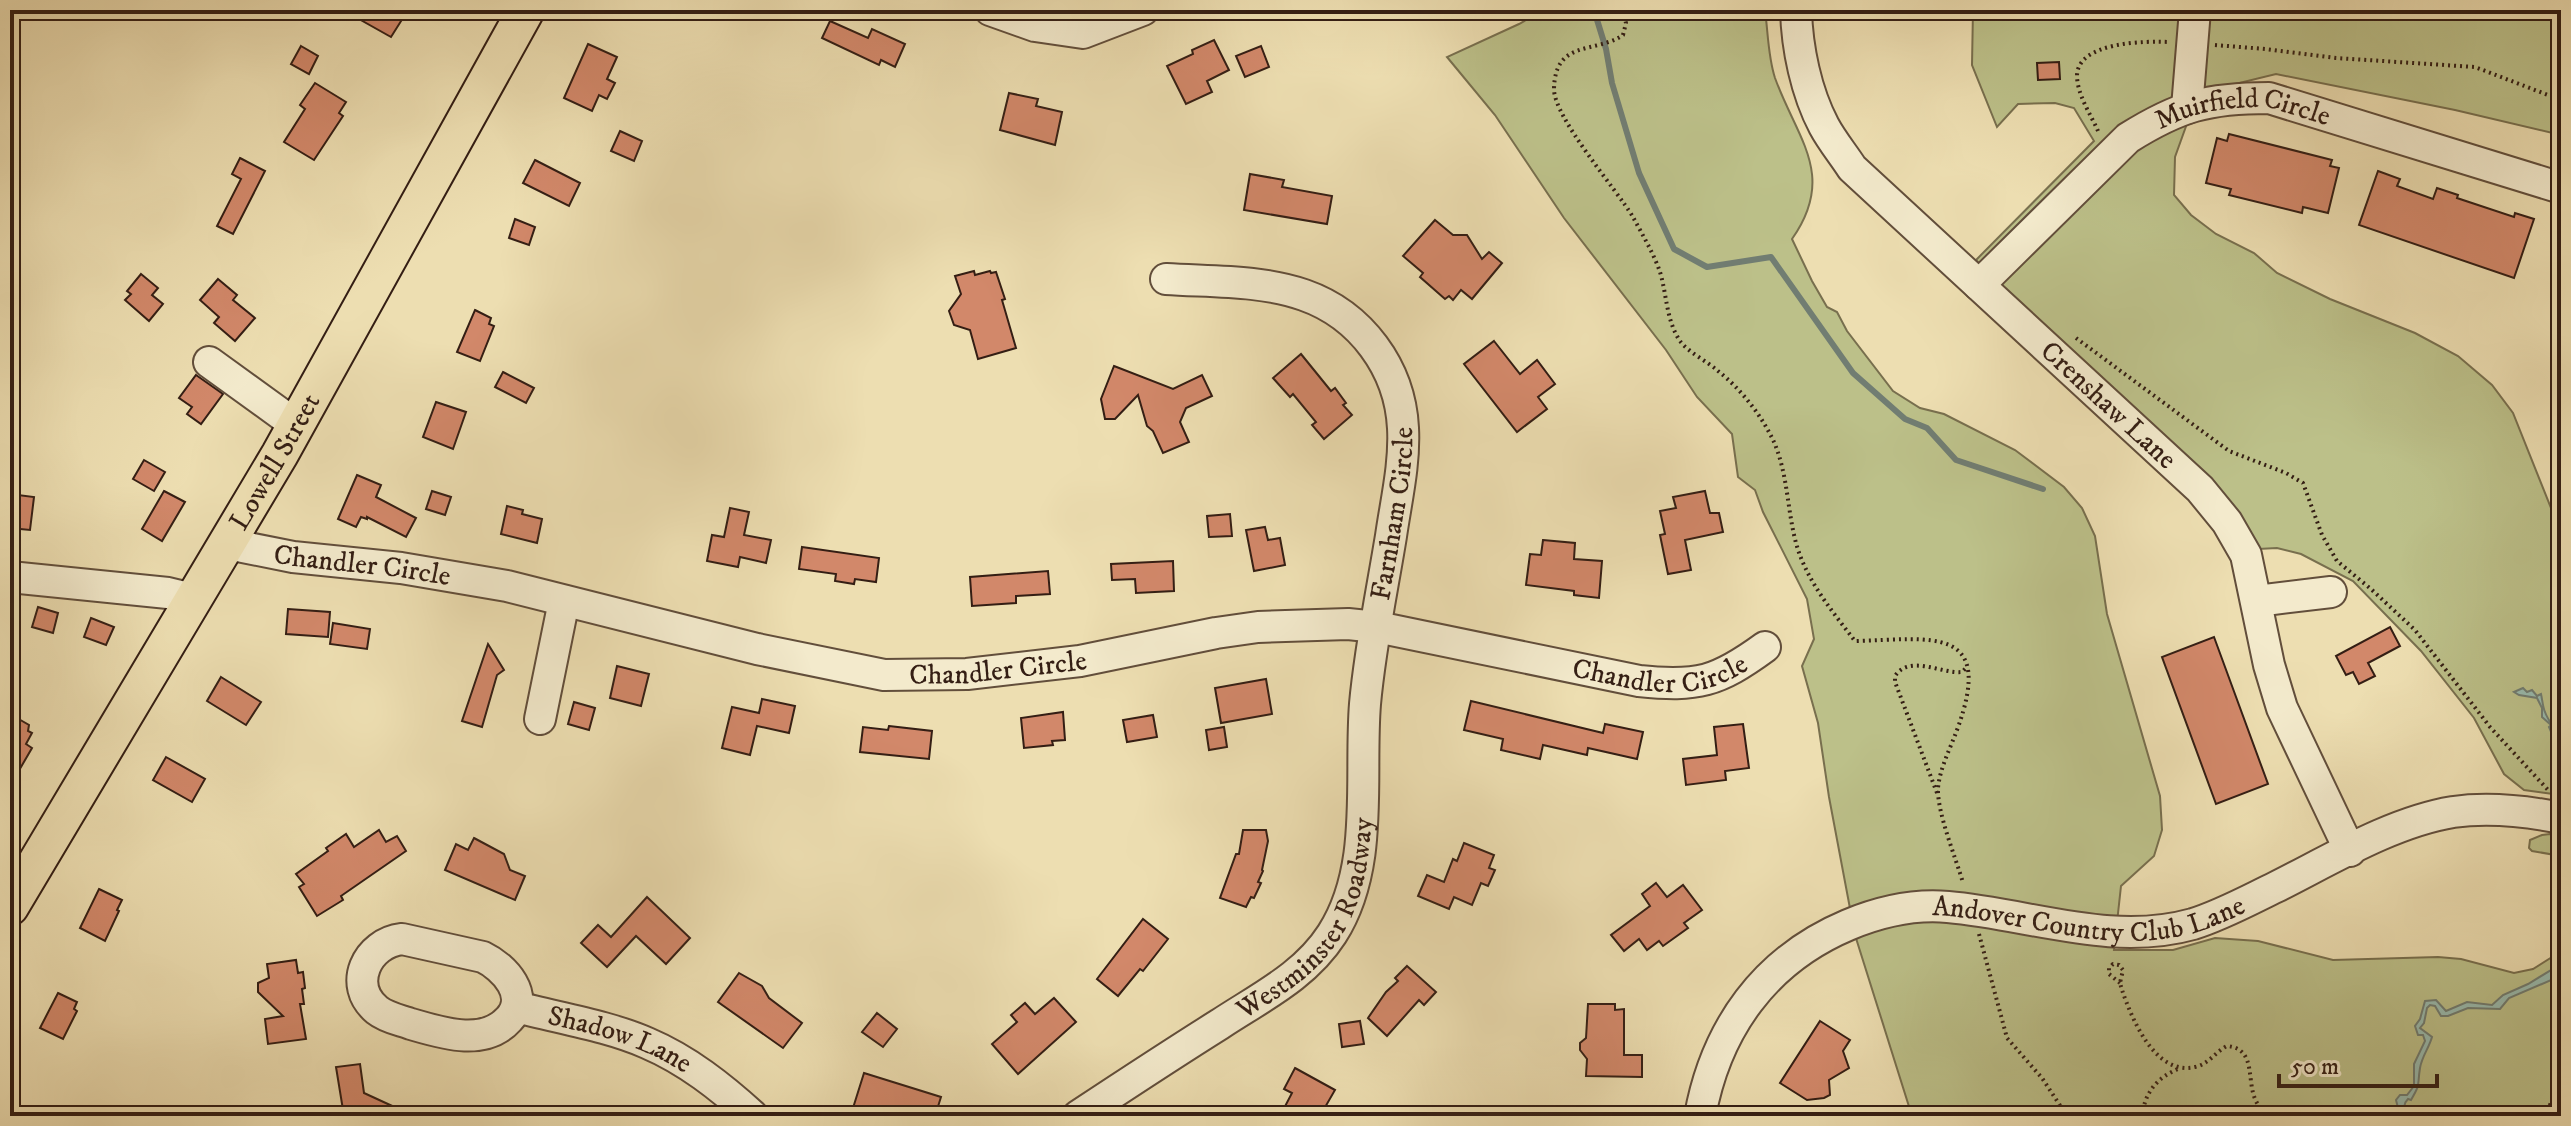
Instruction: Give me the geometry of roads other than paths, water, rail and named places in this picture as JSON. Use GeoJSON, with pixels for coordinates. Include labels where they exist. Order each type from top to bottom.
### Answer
{"type":"FeatureCollection","features":[{"type":"Feature","properties":{"kind":"main road","name":"Lowell Street"},"geometry":{"type":"LineString","coordinates":[[10,907],[228,544],[526,10]]}},
{"type":"Feature","properties":{"kind":"street"},"geometry":{"type":"LineString","coordinates":[[990,10],[1035,26],[1083,33],[1143,10]]}},
{"type":"Feature","properties":{"kind":"street","name":"Crenshaw Lane"},"geometry":{"type":"LineString","coordinates":[[1796,10],[1799,46],[1808,84],[1824,126],[1852,168],[2200,489],[2227,522],[2246,555],[2269,665],[2282,708],[2350,851]]}},
{"type":"Feature","properties":{"kind":"street"},"geometry":{"type":"LineString","coordinates":[[2187,108],[2195,10]]}},
{"type":"Feature","properties":{"kind":"street","name":"Muirfield Circle"},"geometry":{"type":"LineString","coordinates":[[1979,285],[2128,138],[2154,122],[2187,108],[2227,98],[2269,98],[2561,188]]}},
{"type":"Feature","properties":{"kind":"street","name":"Farnham Circle"},"geometry":{"type":"LineString","coordinates":[[1166,279],[1273,287],[1308,296],[1351,322],[1383,360],[1399,398],[1403,437],[1377,627]]}},
{"type":"Feature","properties":{"kind":"street"},"geometry":{"type":"LineString","coordinates":[[209,362],[296,425]]}},
{"type":"Feature","properties":{"kind":"street","name":"Chandler Circle"},"geometry":{"type":"LineString","coordinates":[[228,544],[293,557],[401,568],[507,586],[757,649],[884,675],[967,674],[1080,661],[1258,627],[1348,624],[1377,627],[1639,681],[1663,683],[1695,683],[1712,679],[1729,672],[1765,647]]}},
{"type":"Feature","properties":{"kind":"street"},"geometry":{"type":"LineString","coordinates":[[10,577],[168,593],[193,599]]}},
{"type":"Feature","properties":{"kind":"street"},"geometry":{"type":"LineString","coordinates":[[2257,601],[2331,592]]}},
{"type":"Feature","properties":{"kind":"street"},"geometry":{"type":"LineString","coordinates":[[540,719],[564,601]]}},
{"type":"Feature","properties":{"kind":"street","name":"Westminster Roadway"},"geometry":{"type":"LineString","coordinates":[[1078,1116],[1282,986],[1321,951],[1338,926],[1358,869],[1365,703],[1377,627]]}},
{"type":"Feature","properties":{"kind":"street","name":"Andover Country Club Lane"},"geometry":{"type":"LineString","coordinates":[[1700,1116],[1714,1062],[1728,1031],[1747,1002],[1771,974],[1800,950],[1868,917],[1902,909],[1944,906],[2099,931],[2124,933],[2169,929],[2214,916],[2413,823],[2453,812],[2516,811],[2559,806]]}},
{"type":"Feature","properties":{"kind":"street","name":"Shadow Lane"},"geometry":{"type":"LineString","coordinates":[[411,939],[457,950],[483,957],[502,969],[516,992],[517,1007],[504,1024],[486,1033],[455,1035],[429,1029],[387,1016],[373,1006],[364,989],[364,970],[377,949],[394,940],[411,939]]}},
{"type":"Feature","properties":{"kind":"street","name":"Shadow Lane"},"geometry":{"type":"LineString","coordinates":[[517,1007],[623,1035],[655,1047],[712,1081],[753,1116]]}},
{"type":"Feature","properties":{"kind":"water"},"geometry":{"type":"Polygon","coordinates":[[[2523,688],[2527,692],[2532,690],[2537,696],[2541,694],[2544,710],[2561,745],[2551,729],[2552,734],[2549,727],[2551,725],[2542,717],[2537,698],[2514,692],[2523,688]]]}},
{"type":"Feature","properties":{"kind":"water"},"geometry":{"type":"Polygon","coordinates":[[[2561,964],[2561,973],[2556,978],[2509,998],[2500,1009],[2468,1008],[2441,1016],[2435,1006],[2430,1005],[2420,1028],[2432,1037],[2421,1064],[2416,1090],[2411,1100],[2405,1103],[2407,1116],[2400,1116],[2396,1100],[2400,1095],[2407,1095],[2414,1086],[2414,1064],[2425,1041],[2423,1035],[2418,1035],[2415,1026],[2425,1001],[2436,1000],[2446,1011],[2467,1002],[2492,1005],[2503,995],[2561,964]]]}},
{"type":"Feature","properties":{"kind":"waterway"},"geometry":{"type":"LineString","coordinates":[[1594,10],[1639,173],[1674,249],[1707,267],[1771,257],[1853,373],[1905,419],[1927,428],[1956,460],[2043,489]]}}]}
